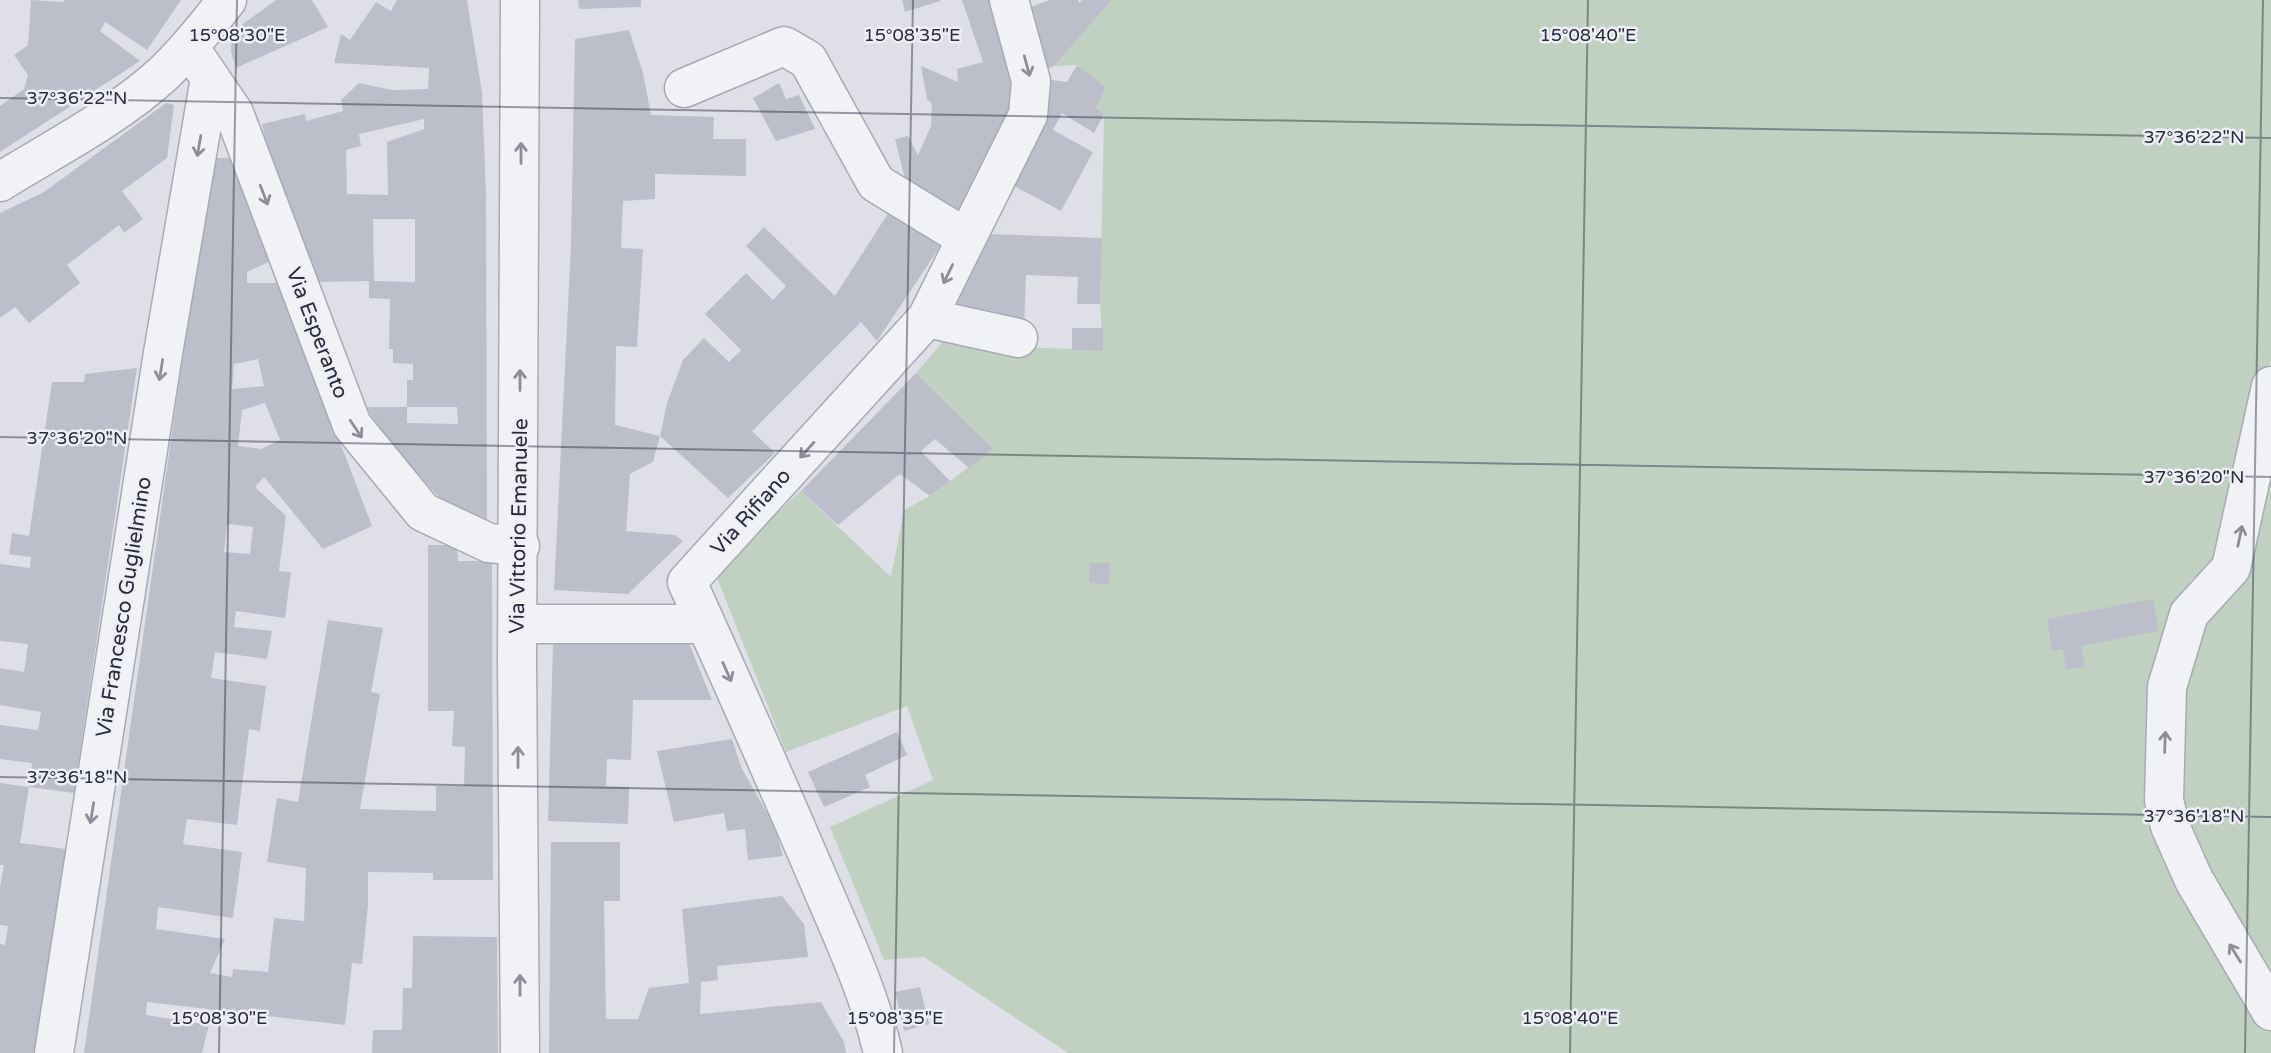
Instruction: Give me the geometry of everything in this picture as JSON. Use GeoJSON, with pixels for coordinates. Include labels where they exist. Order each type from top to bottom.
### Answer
{"type":"FeatureCollection","features":[{"type":"Feature","properties":{"kind":"street"},"geometry":{"type":"LineString","coordinates":[[0,182],[98,122],[161,76],[189,47],[227,0]]}},
{"type":"Feature","properties":{"kind":"street","name":"Via Rifiano"},"geometry":{"type":"LineString","coordinates":[[644,624],[687,582],[927,318],[1027,115],[1031,81],[1009,0]]}},
{"type":"Feature","properties":{"kind":"street","name":"Via Vittorio Emanuele"},"geometry":{"type":"LineString","coordinates":[[520,1053],[518,624],[521,2]]}},
{"type":"Feature","properties":{"kind":"street"},"geometry":{"type":"LineString","coordinates":[[684,88],[784,46],[808,60],[876,183],[965,238]]}},
{"type":"Feature","properties":{"kind":"street","name":"Via Esperanto"},"geometry":{"type":"LineString","coordinates":[[189,47],[233,113],[352,425],[423,512],[489,543],[520,547]]}},
{"type":"Feature","properties":{"kind":"street","name":"Via Francesco Guglielmino"},"geometry":{"type":"LineString","coordinates":[[54,1053],[163,353],[210,78]]}},
{"type":"Feature","properties":{"kind":"street"},"geometry":{"type":"LineString","coordinates":[[927,318],[1018,338]]}},
{"type":"Feature","properties":{"kind":"street"},"geometry":{"type":"LineString","coordinates":[[2271,386],[2231,568],[2189,614],[2167,687],[2164,800],[2170,827],[2194,880],[2271,1011]]}},
{"type":"Feature","properties":{"kind":"street"},"geometry":{"type":"LineString","coordinates":[[687,582],[856,968],[875,1019],[883,1053]]}},
{"type":"Feature","properties":{"kind":"street"},"geometry":{"type":"LineString","coordinates":[[518,624],[705,624]]}},
{"type":"Feature","properties":{"kind":"green space"},"geometry":{"type":"Polygon","coordinates":[[[1112,0],[2271,0],[2271,360],[2250,442],[2228,554],[2191,580],[2175,613],[2153,800],[2225,954],[2271,1031],[2271,1053],[1068,1053],[924,957],[884,960],[830,827],[933,780],[907,706],[786,752],[714,570],[801,491],[891,577],[904,510],[930,496],[993,449],[916,373],[950,333],[1017,347],[1103,350],[1100,304],[1104,114],[1096,108],[1106,87],[1077,65],[1054,66],[1112,0]]]}},
{"type":"Feature","properties":{"kind":"green space"},"geometry":{"type":"Polygon","coordinates":[[[2271,434],[2271,994],[2179,824],[2180,695],[2203,616],[2271,434]]]}},
{"type":"Feature","properties":{"kind":"building"},"geometry":{"type":"Polygon","coordinates":[[[31,0],[181,0],[147,50],[105,22],[100,31],[140,61],[0,152],[0,106],[24,89],[28,75],[14,55],[28,45],[31,0]]]}},
{"type":"Feature","properties":{"kind":"building"},"geometry":{"type":"Polygon","coordinates":[[[276,0],[312,0],[328,27],[236,68],[231,52],[232,32],[276,0]]]}},
{"type":"Feature","properties":{"kind":"building"},"geometry":{"type":"Polygon","coordinates":[[[397,0],[467,0],[482,92],[486,195],[487,525],[457,511],[436,494],[387,439],[366,407],[407,407],[407,380],[413,380],[413,364],[393,363],[393,349],[389,349],[390,299],[369,298],[369,281],[317,282],[271,167],[262,124],[305,114],[306,121],[343,111],[341,100],[359,83],[392,90],[428,89],[429,68],[334,63],[341,34],[350,40],[376,2],[391,11],[397,0]],[[424,119],[359,134],[361,146],[346,150],[347,194],[388,195],[387,142],[424,129],[424,119]],[[373,219],[374,281],[415,282],[415,219],[373,219]],[[407,407],[407,423],[458,424],[457,407],[407,407]]]}},
{"type":"Feature","properties":{"kind":"building"},"geometry":{"type":"Polygon","coordinates":[[[578,0],[641,0],[641,7],[579,9],[578,0]]]}},
{"type":"Feature","properties":{"kind":"building"},"geometry":{"type":"Polygon","coordinates":[[[902,0],[940,0],[940,1],[905,12],[902,0]]]}},
{"type":"Feature","properties":{"kind":"building"},"geometry":{"type":"Polygon","coordinates":[[[962,0],[993,0],[1017,77],[1012,106],[961,213],[905,179],[895,139],[908,136],[918,155],[931,126],[932,104],[927,99],[921,66],[958,82],[957,69],[983,62],[962,0]]]}},
{"type":"Feature","properties":{"kind":"building"},"geometry":{"type":"Polygon","coordinates":[[[1050,0],[1078,0],[1079,3],[1082,0],[1112,0],[1054,66],[1043,70],[1028,8],[1050,0]]]}},
{"type":"Feature","properties":{"kind":"building"},"geometry":{"type":"Polygon","coordinates":[[[629,30],[643,73],[651,115],[714,117],[713,139],[746,139],[746,176],[655,174],[655,199],[623,201],[621,248],[643,249],[637,347],[616,346],[615,425],[660,436],[653,462],[630,474],[626,531],[675,535],[683,541],[628,594],[554,590],[571,245],[575,39],[629,30]]]}},
{"type":"Feature","properties":{"kind":"building"},"geometry":{"type":"Polygon","coordinates":[[[1077,65],[1106,87],[1096,108],[1104,114],[1094,133],[1062,113],[1053,130],[1093,152],[1061,211],[1012,185],[1044,79],[1067,82],[1077,65]]]}},
{"type":"Feature","properties":{"kind":"building"},"geometry":{"type":"Polygon","coordinates":[[[779,83],[786,99],[799,95],[815,129],[776,141],[753,98],[779,83]]]}},
{"type":"Feature","properties":{"kind":"building"},"geometry":{"type":"Polygon","coordinates":[[[166,103],[174,105],[167,158],[122,191],[143,219],[124,233],[119,225],[67,265],[80,283],[29,323],[15,307],[0,318],[0,213],[44,192],[166,103]]]}},
{"type":"Feature","properties":{"kind":"building"},"geometry":{"type":"Polygon","coordinates":[[[211,158],[231,158],[271,261],[247,272],[247,283],[279,283],[372,526],[323,549],[264,477],[255,487],[286,516],[279,571],[291,572],[285,618],[236,611],[234,627],[272,631],[267,659],[215,652],[211,678],[266,686],[260,731],[249,729],[237,825],[187,819],[183,844],[242,852],[233,918],[158,907],[156,929],[225,939],[210,973],[232,977],[233,969],[268,972],[274,918],[304,921],[306,868],[267,862],[277,798],[298,802],[328,620],[383,628],[371,692],[380,694],[360,809],[436,811],[436,786],[464,786],[465,747],[452,746],[454,711],[428,711],[428,545],[457,545],[458,561],[492,561],[493,880],[433,880],[433,873],[368,872],[368,905],[362,964],[352,963],[345,1025],[147,1002],[146,1015],[209,1025],[202,1053],[84,1053],[211,158]],[[258,359],[234,364],[232,389],[264,386],[258,359]],[[265,403],[242,410],[238,446],[261,449],[280,440],[265,403]],[[227,524],[224,552],[250,554],[253,527],[227,524]]]}},
{"type":"Feature","properties":{"kind":"building"},"geometry":{"type":"Polygon","coordinates":[[[894,204],[945,239],[877,341],[861,322],[752,431],[775,453],[728,498],[660,436],[667,403],[683,360],[704,338],[729,362],[741,350],[705,314],[746,273],[773,300],[786,286],[746,246],[764,227],[835,296],[894,204]]]}},
{"type":"Feature","properties":{"kind":"building"},"geometry":{"type":"Polygon","coordinates":[[[986,234],[1102,238],[1100,304],[1077,304],[1078,277],[1026,275],[1024,329],[950,312],[986,234]]]}},
{"type":"Feature","properties":{"kind":"building"},"geometry":{"type":"Polygon","coordinates":[[[1072,328],[1103,328],[1103,351],[1072,350],[1072,328]]]}},
{"type":"Feature","properties":{"kind":"building"},"geometry":{"type":"Polygon","coordinates":[[[137,368],[74,793],[29,787],[32,763],[0,759],[0,725],[38,730],[41,712],[0,705],[0,668],[24,672],[28,644],[0,641],[0,564],[30,568],[31,557],[9,554],[12,533],[29,536],[52,382],[84,382],[85,374],[137,368]]]}},
{"type":"Feature","properties":{"kind":"building"},"geometry":{"type":"Polygon","coordinates":[[[916,373],[993,449],[969,468],[935,439],[921,451],[950,481],[930,496],[900,474],[838,525],[801,491],[916,373]]]}},
{"type":"Feature","properties":{"kind":"building"},"geometry":{"type":"Polygon","coordinates":[[[1090,563],[1110,563],[1109,584],[1089,583],[1090,563]]]}},
{"type":"Feature","properties":{"kind":"building"},"geometry":{"type":"Polygon","coordinates":[[[2153,599],[2159,631],[2081,646],[2085,667],[2066,670],[2063,649],[2052,651],[2047,619],[2153,599]]]}},
{"type":"Feature","properties":{"kind":"building"},"geometry":{"type":"Polygon","coordinates":[[[689,643],[712,700],[633,700],[631,760],[607,759],[606,786],[629,787],[628,824],[548,821],[553,644],[689,643]]]}},
{"type":"Feature","properties":{"kind":"building"},"geometry":{"type":"Polygon","coordinates":[[[897,732],[907,755],[865,775],[870,787],[824,807],[808,772],[897,732]]]}},
{"type":"Feature","properties":{"kind":"building"},"geometry":{"type":"Polygon","coordinates":[[[732,739],[742,769],[775,827],[783,856],[748,860],[745,829],[727,831],[724,813],[674,822],[657,751],[732,739]]]}},
{"type":"Feature","properties":{"kind":"building"},"geometry":{"type":"Polygon","coordinates":[[[0,783],[29,787],[20,843],[66,849],[36,1053],[0,1053],[0,944],[5,945],[8,926],[0,925],[0,887],[4,865],[0,865],[0,783]]]}},
{"type":"Feature","properties":{"kind":"building"},"geometry":{"type":"Polygon","coordinates":[[[551,842],[620,842],[620,901],[604,901],[606,1019],[638,1019],[649,988],[689,983],[682,909],[782,896],[804,924],[808,957],[717,966],[718,980],[701,982],[700,1014],[821,1002],[844,1042],[846,1053],[549,1053],[551,842]]]}},
{"type":"Feature","properties":{"kind":"building"},"geometry":{"type":"Polygon","coordinates":[[[413,936],[497,937],[498,1053],[372,1053],[373,1030],[402,1030],[403,988],[412,988],[413,936]]]}},
{"type":"Feature","properties":{"kind":"building"},"geometry":{"type":"Polygon","coordinates":[[[920,987],[929,1024],[904,1031],[895,992],[920,987]]]}}]}
